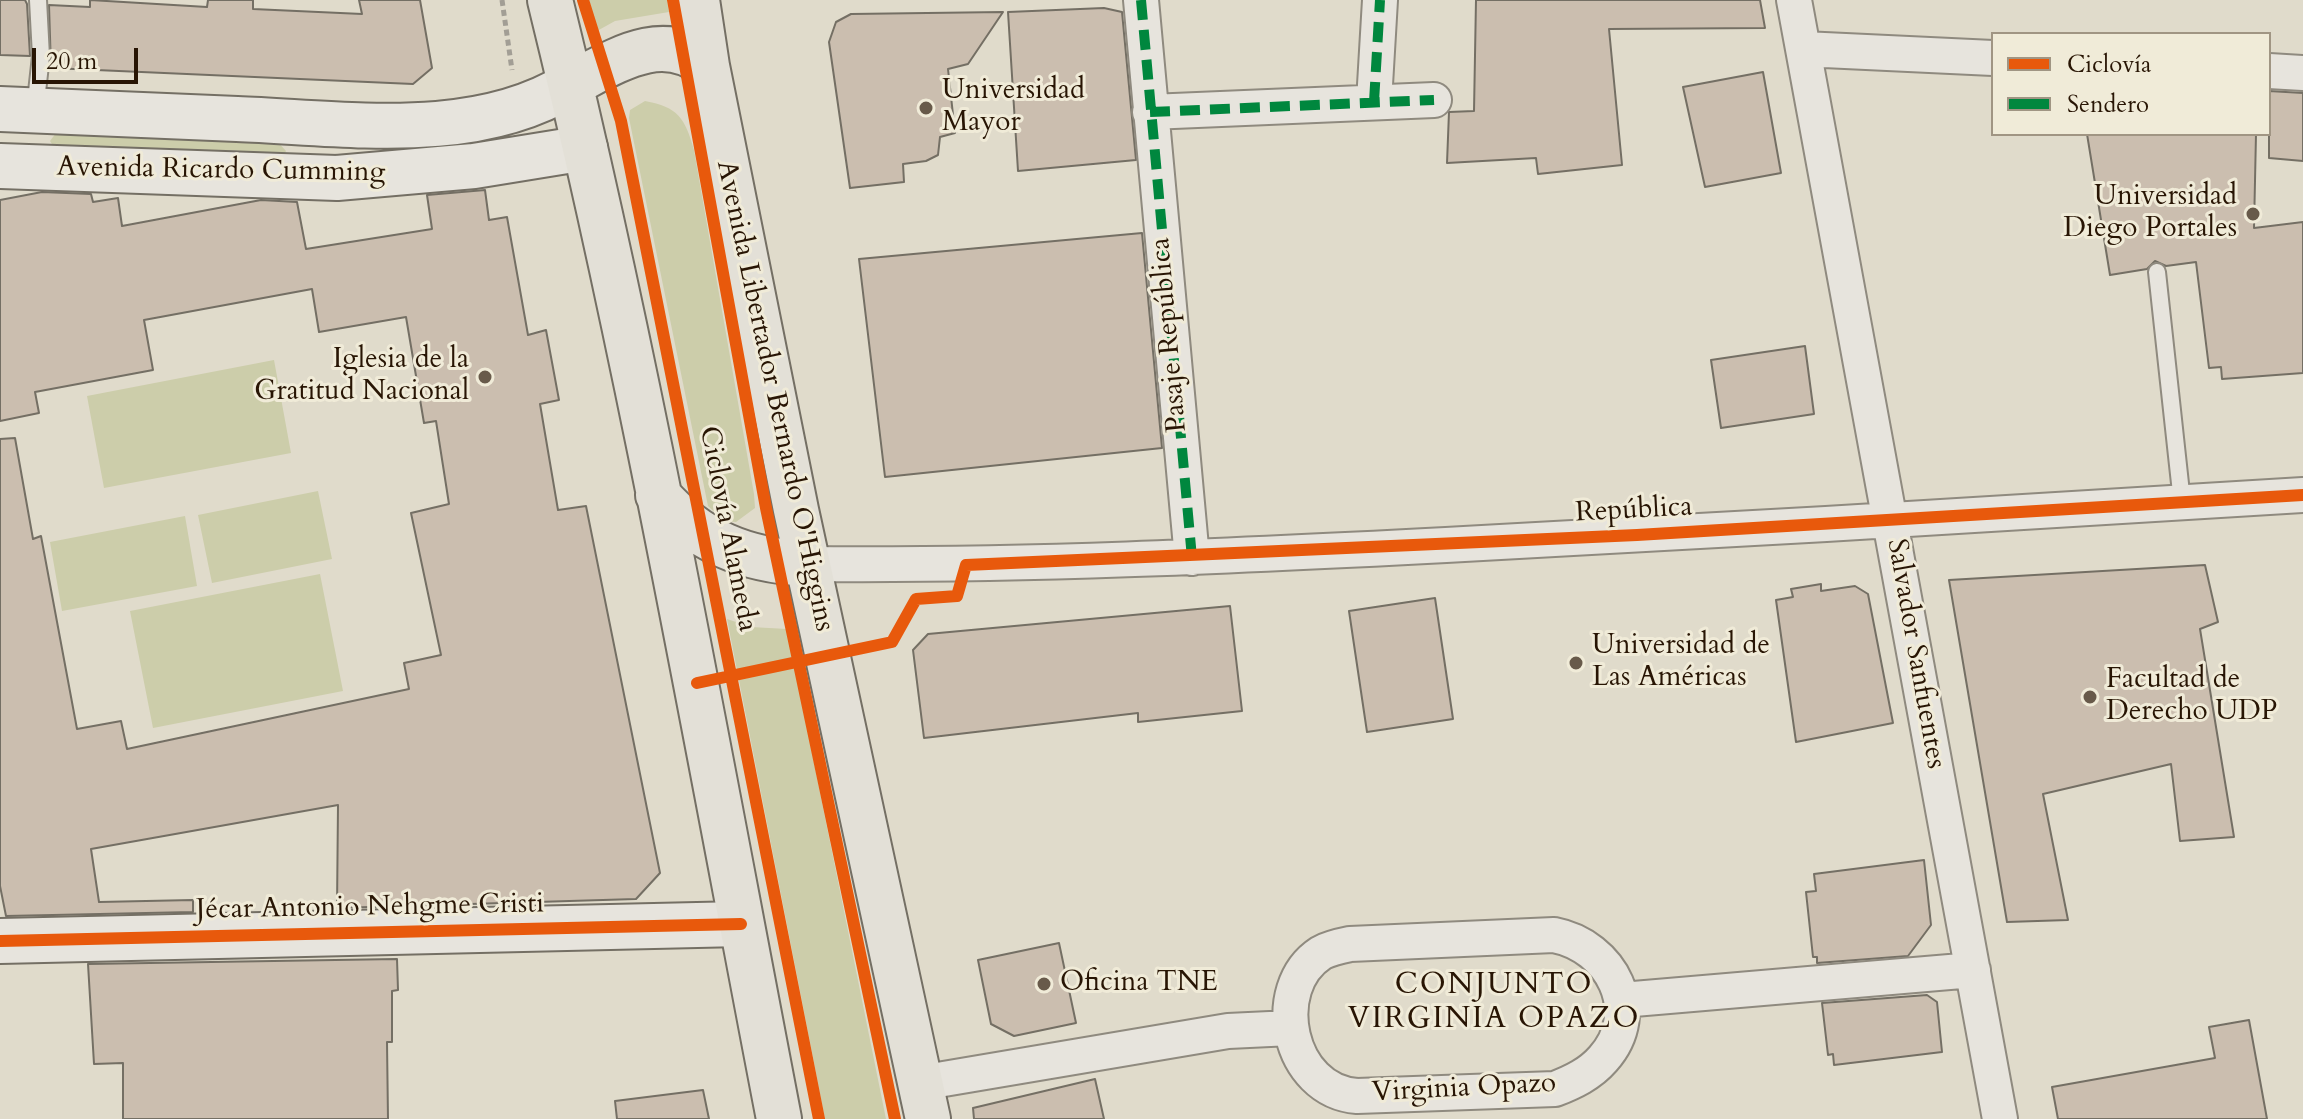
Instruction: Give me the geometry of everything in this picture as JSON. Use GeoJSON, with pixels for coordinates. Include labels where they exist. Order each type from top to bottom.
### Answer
{"type":"FeatureCollection","features":[{"type":"Feature","properties":{"kind":"main road"},"geometry":{"type":"LineString","coordinates":[[550,0],[585,148],[697,683],[779,1119]]}},
{"type":"Feature","properties":{"kind":"main road","name":"Avenida Libertador Bernardo O'Higgins"},"geometry":{"type":"LineString","coordinates":[[697,0],[707,66],[807,564],[924,1101]]}},
{"type":"Feature","properties":{"kind":"main road"},"geometry":{"type":"LineString","coordinates":[[571,84],[615,61],[660,47],[681,50],[707,66]]}},
{"type":"Feature","properties":{"kind":"main road","name":"Avenida Ricardo Cumming"},"geometry":{"type":"LineString","coordinates":[[17,110],[352,123],[444,122],[518,110],[571,84]]}},
{"type":"Feature","properties":{"kind":"main road"},"geometry":{"type":"LineString","coordinates":[[16,167],[17,110]]}},
{"type":"Feature","properties":{"kind":"main road","name":"Avenida Ricardo Cumming"},"geometry":{"type":"LineString","coordinates":[[16,167],[360,177],[474,166],[585,148]]}},
{"type":"Feature","properties":{"kind":"main road"},"geometry":{"type":"LineString","coordinates":[[658,495],[677,517],[725,548],[748,556],[807,564]]}},
{"type":"Feature","properties":{"kind":"main road","name":"Jécar Antonio Nehgme Cristi"},"geometry":{"type":"LineString","coordinates":[[0,941],[741,924]]}},
{"type":"Feature","properties":{"kind":"street","name":"Pasaje República"},"geometry":{"type":"LineString","coordinates":[[1141,0],[1192,558]]}},
{"type":"Feature","properties":{"kind":"street"},"geometry":{"type":"LineString","coordinates":[[1374,102],[1380,0]]}},
{"type":"Feature","properties":{"kind":"street","name":"Salvador Sanfuentes"},"geometry":{"type":"LineString","coordinates":[[1794,0],[2000,1119]]}},
{"type":"Feature","properties":{"kind":"street"},"geometry":{"type":"LineString","coordinates":[[1803,49],[1991,58]]}},
{"type":"Feature","properties":{"kind":"street"},"geometry":{"type":"LineString","coordinates":[[2271,71],[2303,73]]}},
{"type":"Feature","properties":{"kind":"street"},"geometry":{"type":"LineString","coordinates":[[1150,112],[1434,100]]}},
{"type":"Feature","properties":{"kind":"street","name":"República"},"geometry":{"type":"LineString","coordinates":[[807,564],[966,565],[1192,558],[1890,522],[2303,495]]}},
{"type":"Feature","properties":{"kind":"street"},"geometry":{"type":"LineString","coordinates":[[924,1101],[1228,1031],[1291,1028],[1296,991],[1312,962],[1332,948],[1350,944],[1540,935],[1577,939],[1595,951],[1609,969],[1622,1000],[1973,970]]}},
{"type":"Feature","properties":{"kind":"street","name":"Virginia Opazo"},"geometry":{"type":"LineString","coordinates":[[1291,1028],[1300,1057],[1315,1079],[1343,1095],[1555,1089],[1581,1077],[1605,1057],[1620,1024],[1622,1000]]}},
{"type":"Feature","properties":{"kind":"lane"},"geometry":{"type":"LineString","coordinates":[[17,110],[41,56],[38,0]]}},
{"type":"Feature","properties":{"kind":"lane"},"geometry":{"type":"LineString","coordinates":[[2157,272],[2182,502]]}},
{"type":"Feature","properties":{"kind":"green space"},"geometry":{"type":"Polygon","coordinates":[[[589,0],[667,0],[669,12],[615,21],[597,31],[589,0]]]}},
{"type":"Feature","properties":{"kind":"green space"},"geometry":{"type":"Polygon","coordinates":[[[645,101],[665,107],[678,116],[694,150],[754,494],[755,508],[736,522],[724,521],[708,506],[629,118],[630,110],[645,101]]]}},
{"type":"Feature","properties":{"kind":"green space"},"geometry":{"type":"Polygon","coordinates":[[[56,133],[275,139],[286,151],[283,157],[55,149],[50,141],[56,133]]]}},
{"type":"Feature","properties":{"kind":"green space"},"geometry":{"type":"Polygon","coordinates":[[[274,360],[291,453],[104,488],[87,396],[274,360]]]}},
{"type":"Feature","properties":{"kind":"green space"},"geometry":{"type":"Polygon","coordinates":[[[318,491],[332,559],[212,583],[198,515],[318,491]]]}},
{"type":"Feature","properties":{"kind":"green space"},"geometry":{"type":"Polygon","coordinates":[[[185,516],[197,586],[62,611],[50,542],[185,516]]]}},
{"type":"Feature","properties":{"kind":"green space"},"geometry":{"type":"Polygon","coordinates":[[[320,574],[343,691],[153,728],[130,611],[320,574]]]}},
{"type":"Feature","properties":{"kind":"green space"},"geometry":{"type":"Polygon","coordinates":[[[727,619],[751,627],[787,629],[886,1119],[825,1119],[727,619]]]}},
{"type":"Feature","properties":{"kind":"building"},"geometry":{"type":"Polygon","coordinates":[[[0,0],[25,0],[30,56],[0,55],[0,0]]]}},
{"type":"Feature","properties":{"kind":"building"},"geometry":{"type":"Polygon","coordinates":[[[90,0],[207,7],[208,0],[253,0],[253,9],[362,14],[359,0],[420,0],[432,68],[413,84],[51,68],[49,5],[90,7],[90,0]]]}},
{"type":"Feature","properties":{"kind":"building"},"geometry":{"type":"Polygon","coordinates":[[[1476,0],[1760,0],[1765,28],[1609,29],[1622,165],[1538,174],[1536,158],[1447,163],[1449,112],[1474,111],[1476,0]]]}},
{"type":"Feature","properties":{"kind":"building"},"geometry":{"type":"Polygon","coordinates":[[[1104,8],[1122,12],[1136,160],[1018,171],[1008,12],[1104,8]]]}},
{"type":"Feature","properties":{"kind":"building","name":"Universidad Mayor"},"geometry":{"type":"Polygon","coordinates":[[[1003,12],[968,64],[948,69],[955,133],[940,137],[938,155],[926,161],[903,164],[904,182],[850,188],[829,42],[836,22],[851,14],[1003,12]]]}},
{"type":"Feature","properties":{"kind":"building"},"geometry":{"type":"Polygon","coordinates":[[[1763,72],[1781,173],[1705,187],[1683,87],[1763,72]]]}},
{"type":"Feature","properties":{"kind":"building"},"geometry":{"type":"Polygon","coordinates":[[[2271,91],[2303,93],[2303,161],[2269,158],[2271,91]]]}},
{"type":"Feature","properties":{"kind":"building"},"geometry":{"type":"Polygon","coordinates":[[[2087,136],[2256,136],[2254,228],[2303,222],[2303,373],[2222,379],[2221,367],[2209,368],[2196,262],[2166,266],[2155,261],[2147,269],[2110,275],[2087,136]]]}},
{"type":"Feature","properties":{"kind":"building"},"geometry":{"type":"Polygon","coordinates":[[[485,190],[489,220],[507,217],[528,335],[546,330],[559,400],[540,404],[558,510],[586,506],[660,873],[636,899],[337,908],[338,805],[91,849],[99,902],[193,900],[193,912],[6,916],[0,886],[0,439],[15,438],[33,539],[41,536],[77,729],[121,721],[127,749],[409,689],[404,663],[441,655],[411,513],[449,504],[436,421],[424,423],[406,317],[319,332],[312,289],[144,320],[153,370],[35,392],[39,413],[0,421],[0,200],[42,192],[91,194],[93,202],[118,198],[122,226],[261,200],[297,202],[306,249],[432,229],[427,195],[485,190]]]}},
{"type":"Feature","properties":{"kind":"building"},"geometry":{"type":"Polygon","coordinates":[[[1142,233],[1162,448],[885,477],[859,259],[1142,233]]]}},
{"type":"Feature","properties":{"kind":"building"},"geometry":{"type":"Polygon","coordinates":[[[1805,346],[1814,414],[1721,428],[1711,360],[1805,346]]]}},
{"type":"Feature","properties":{"kind":"building","name":"Facultad de Derecho UDP"},"geometry":{"type":"Polygon","coordinates":[[[2205,565],[2218,622],[2200,629],[2234,837],[2180,841],[2171,764],[2043,794],[2068,920],[2007,922],[1949,580],[2205,565]]]}},
{"type":"Feature","properties":{"kind":"building"},"geometry":{"type":"Polygon","coordinates":[[[1821,584],[1821,591],[1855,586],[1868,594],[1893,723],[1796,742],[1776,600],[1793,597],[1791,589],[1821,584]]]}},
{"type":"Feature","properties":{"kind":"building"},"geometry":{"type":"Polygon","coordinates":[[[1435,598],[1453,719],[1367,732],[1349,611],[1435,598]]]}},
{"type":"Feature","properties":{"kind":"building"},"geometry":{"type":"Polygon","coordinates":[[[1230,606],[1242,711],[1138,722],[1138,713],[924,738],[913,650],[928,634],[1230,606]]]}},
{"type":"Feature","properties":{"kind":"building"},"geometry":{"type":"Polygon","coordinates":[[[1924,860],[1931,925],[1908,956],[1817,963],[1817,957],[1813,957],[1806,892],[1816,891],[1814,874],[1924,860]]]}},
{"type":"Feature","properties":{"kind":"building"},"geometry":{"type":"Polygon","coordinates":[[[1059,943],[1076,1023],[1014,1036],[991,1024],[978,960],[1059,943]]]}},
{"type":"Feature","properties":{"kind":"building"},"geometry":{"type":"Polygon","coordinates":[[[397,959],[398,990],[392,991],[392,1042],[387,1042],[388,1119],[123,1119],[123,1063],[94,1064],[88,964],[397,959]]]}},
{"type":"Feature","properties":{"kind":"building"},"geometry":{"type":"Polygon","coordinates":[[[1927,995],[1937,1002],[1942,1052],[1834,1065],[1833,1054],[1828,1055],[1822,1003],[1927,995]]]}},
{"type":"Feature","properties":{"kind":"building"},"geometry":{"type":"Polygon","coordinates":[[[2249,1020],[2267,1119],[2058,1119],[2052,1087],[2215,1058],[2209,1027],[2249,1020]]]}},
{"type":"Feature","properties":{"kind":"building"},"geometry":{"type":"Polygon","coordinates":[[[1095,1079],[1104,1119],[974,1119],[973,1108],[1095,1079]]]}},
{"type":"Feature","properties":{"kind":"building"},"geometry":{"type":"Polygon","coordinates":[[[703,1090],[709,1119],[617,1119],[615,1101],[703,1090]]]}},
{"type":"Feature","properties":{"kind":"marked path"},"geometry":{"type":"LineString","coordinates":[[1141,0],[1192,558]]}},
{"type":"Feature","properties":{"kind":"marked path"},"geometry":{"type":"LineString","coordinates":[[1374,102],[1380,0]]}},
{"type":"Feature","properties":{"kind":"marked path"},"geometry":{"type":"LineString","coordinates":[[1150,112],[1434,100]]}},
{"type":"Feature","properties":{"kind":"cycle path","name":"Ciclovía Alameda"},"geometry":{"type":"LineString","coordinates":[[583,0],[621,121],[819,1119]]}},
{"type":"Feature","properties":{"kind":"cycle path"},"geometry":{"type":"LineString","coordinates":[[673,0],[766,508],[895,1119]]}},
{"type":"Feature","properties":{"kind":"cycle path"},"geometry":{"type":"LineString","coordinates":[[697,683],[892,642],[916,599],[957,596],[966,565],[1637,535],[2303,495]]}},
{"type":"Feature","properties":{"kind":"cycle path"},"geometry":{"type":"LineString","coordinates":[[0,941],[741,924]]}},
{"type":"Feature","properties":{"kind":"place","name":"Universidad Mayor"},"geometry":{"type":"Point","coordinates":[926,108]}},
{"type":"Feature","properties":{"kind":"place","name":"Universidad Diego Portales"},"geometry":{"type":"Point","coordinates":[2253,214]}},
{"type":"Feature","properties":{"kind":"place","name":"Iglesia de la Gratitud Nacional"},"geometry":{"type":"Point","coordinates":[485,377]}},
{"type":"Feature","properties":{"kind":"place","name":"Universidad de Las Américas"},"geometry":{"type":"Point","coordinates":[1576,663]}},
{"type":"Feature","properties":{"kind":"place","name":"Facultad de Derecho UDP"},"geometry":{"type":"Point","coordinates":[2090,697]}},
{"type":"Feature","properties":{"kind":"place","name":"Oficina TNE"},"geometry":{"type":"Point","coordinates":[1044,984]}},
{"type":"Feature","properties":{"kind":"district","name":"CONJUNTO VIRGINIA OPAZO"},"geometry":{"type":"Point","coordinates":[1494,1003]}}]}
